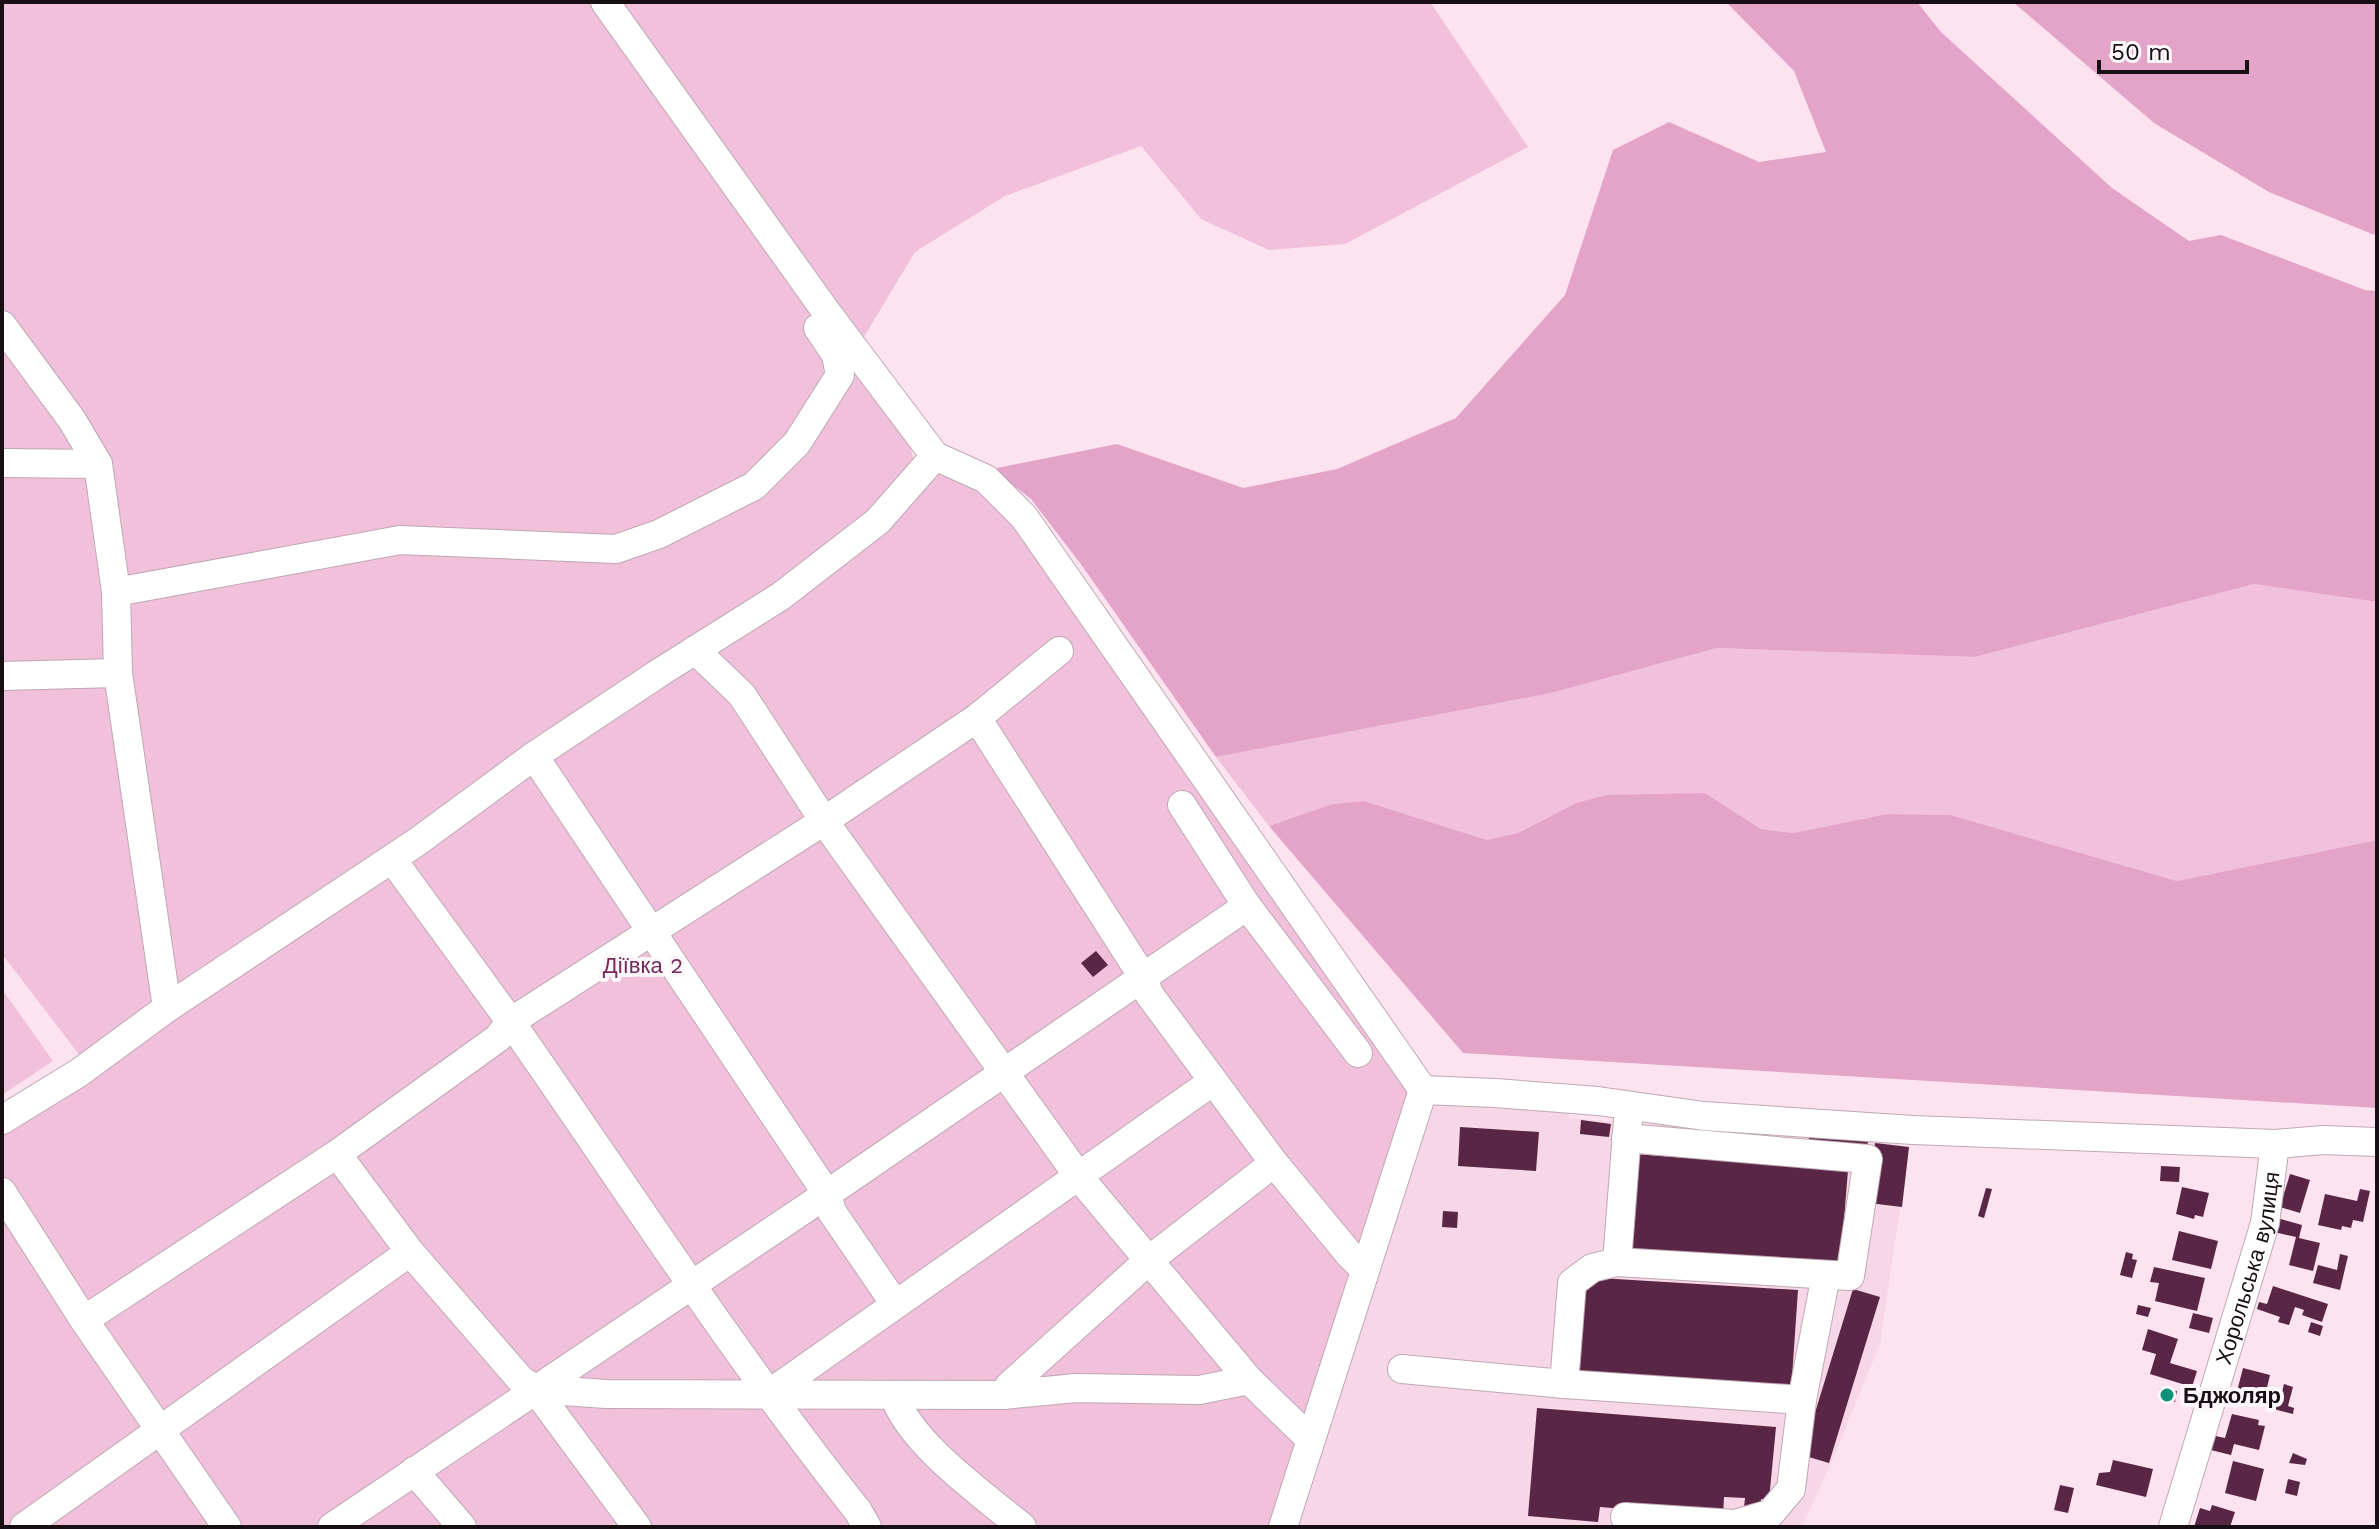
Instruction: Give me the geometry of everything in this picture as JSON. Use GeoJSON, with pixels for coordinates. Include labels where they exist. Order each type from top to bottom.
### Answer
{"type":"FeatureCollection","features":[{"type":"Feature","properties":{"kind":"street"},"geometry":{"type":"LineString","coordinates":[[605,2],[825,310],[935,456],[986,479],[1024,517],[1423,1090]]}},
{"type":"Feature","properties":{"kind":"street"},"geometry":{"type":"LineString","coordinates":[[116,592],[400,540],[616,549],[659,534],[754,486],[797,443],[840,375],[836,355],[740,216]]}},
{"type":"Feature","properties":{"kind":"street"},"geometry":{"type":"LineString","coordinates":[[2,325],[72,420],[98,464],[116,592],[118,673],[167,1008]]}},
{"type":"Feature","properties":{"kind":"street"},"geometry":{"type":"LineString","coordinates":[[2,1120],[80,1072],[167,1008],[392,859],[534,756],[781,596],[878,521],[935,456]]}},
{"type":"Feature","properties":{"kind":"street"},"geometry":{"type":"LineString","coordinates":[[2,463],[98,464]]}},
{"type":"Feature","properties":{"kind":"street"},"geometry":{"type":"LineString","coordinates":[[695,650],[742,695],[824,821],[1079,1177],[1249,1380],[1310,1439]]}},
{"type":"Feature","properties":{"kind":"street"},"geometry":{"type":"LineString","coordinates":[[84,1320],[337,1154],[498,1038],[510,1022],[652,933],[977,718],[1059,651]]}},
{"type":"Feature","properties":{"kind":"street"},"geometry":{"type":"LineString","coordinates":[[2,676],[118,673]]}},
{"type":"Feature","properties":{"kind":"street"},"geometry":{"type":"LineString","coordinates":[[977,718],[1143,977],[1149,994],[1274,1163],[1365,1270]]}},
{"type":"Feature","properties":{"kind":"street"},"geometry":{"type":"LineString","coordinates":[[534,756],[827,1194],[832,1212],[895,1304]]}},
{"type":"Feature","properties":{"kind":"street"},"geometry":{"type":"LineString","coordinates":[[1182,805],[1247,906],[1358,1053]]}},
{"type":"Feature","properties":{"kind":"street"},"geometry":{"type":"LineString","coordinates":[[392,859],[510,1022],[691,1286],[770,1393],[789,1425],[858,1511],[867,1527]]}},
{"type":"Feature","properties":{"kind":"street"},"geometry":{"type":"LineString","coordinates":[[332,1527],[827,1194],[1247,906]]}},
{"type":"Feature","properties":{"kind":"street"},"geometry":{"type":"LineString","coordinates":[[770,1393],[1212,1082]]}},
{"type":"Feature","properties":{"kind":"street"},"geometry":{"type":"LineString","coordinates":[[1423,1090],[1628,1104],[1704,1116],[1913,1130],[2275,1144],[2323,1140],[2377,1142]]}},
{"type":"Feature","properties":{"kind":"street"},"geometry":{"type":"LineString","coordinates":[[1283,1527],[1423,1090]]}},
{"type":"Feature","properties":{"kind":"street"},"geometry":{"type":"LineString","coordinates":[[1617,1262],[1628,1104]]}},
{"type":"Feature","properties":{"kind":"street"},"geometry":{"type":"LineString","coordinates":[[1564,1384],[1572,1283],[1592,1268],[1617,1262],[1850,1276],[1868,1159],[1626,1138]]}},
{"type":"Feature","properties":{"kind":"street","name":"Хорольська вулиця"},"geometry":{"type":"LineString","coordinates":[[2173,1527],[2265,1223],[2275,1144]]}},
{"type":"Feature","properties":{"kind":"street"},"geometry":{"type":"LineString","coordinates":[[337,1154],[410,1252],[521,1380],[535,1389],[637,1527]]}},
{"type":"Feature","properties":{"kind":"street"},"geometry":{"type":"LineString","coordinates":[[1003,1395],[1009,1386],[1149,1260],[1274,1163]]}},
{"type":"Feature","properties":{"kind":"street"},"geometry":{"type":"LineString","coordinates":[[2,1192],[84,1320],[227,1527]]}},
{"type":"Feature","properties":{"kind":"street"},"geometry":{"type":"LineString","coordinates":[[24,1527],[410,1252]]}},
{"type":"Feature","properties":{"kind":"street"},"geometry":{"type":"LineString","coordinates":[[1625,1517],[1735,1524],[1770,1514],[1791,1489],[1802,1400],[1826,1275]]}},
{"type":"Feature","properties":{"kind":"street"},"geometry":{"type":"LineString","coordinates":[[1402,1369],[1564,1384],[1802,1400]]}},
{"type":"Feature","properties":{"kind":"street"},"geometry":{"type":"LineString","coordinates":[[535,1389],[606,1394],[1003,1395],[1076,1388],[1199,1390],[1249,1380]]}},
{"type":"Feature","properties":{"kind":"street"},"geometry":{"type":"LineString","coordinates":[[894,1396],[901,1415],[950,1468],[1022,1527]]}},
{"type":"Feature","properties":{"kind":"street"},"geometry":{"type":"LineString","coordinates":[[414,1471],[462,1527]]}},
{"type":"Feature","properties":{"kind":"shaded area"},"geometry":{"type":"Polygon","coordinates":[[[1726,2],[1917,2],[1941,32],[2112,188],[2189,241],[2221,235],[2365,290],[2377,291],[2377,602],[2254,584],[1975,657],[1717,648],[1551,693],[1216,757],[1083,567],[1031,499],[992,469],[1117,444],[1243,488],[1337,469],[1456,418],[1565,295],[1613,150],[1669,122],[1759,162],[1826,152],[1794,71],[1726,2]]]}},
{"type":"Feature","properties":{"kind":"shaded area"},"geometry":{"type":"Polygon","coordinates":[[[2013,2],[2377,2],[2377,236],[2269,192],[2154,123],[2013,2]]]}},
{"type":"Feature","properties":{"kind":"shaded area"},"geometry":{"type":"Polygon","coordinates":[[[1705,793],[1761,829],[1793,833],[1887,814],[1951,815],[2177,881],[2377,840],[2377,1108],[1463,1053],[1269,826],[1332,804],[1364,801],[1487,840],[1518,833],[1576,803],[1607,795],[1705,793]]]}},
{"type":"Feature","properties":{"kind":"shaded area"},"geometry":{"type":"Polygon","coordinates":[[[1443,1102],[1569,1107],[1569,1118],[1868,1140],[1909,1147],[1880,1344],[1802,1527],[1297,1527],[1426,1109],[1443,1102]]]}},
{"type":"Feature","properties":{"kind":"green space","name":"Діївка 2"},"geometry":{"type":"Polygon","coordinates":[[[2,2],[601,2],[908,436],[914,461],[968,477],[1016,521],[1411,1080],[1409,1120],[1276,1527],[2,1527],[2,1129],[91,1070],[2,954],[2,2]]]}},
{"type":"Feature","properties":{"kind":"green space"},"geometry":{"type":"Polygon","coordinates":[[[613,2],[1430,2],[1528,147],[1345,244],[1269,250],[1201,219],[1141,146],[1005,196],[915,252],[858,347],[613,2]]]}},
{"type":"Feature","properties":{"kind":"green space"},"geometry":{"type":"Polygon","coordinates":[[[2254,584],[2377,602],[2377,840],[2177,881],[1951,815],[1887,814],[1793,833],[1761,829],[1705,793],[1576,803],[1518,833],[1487,840],[1364,801],[1332,804],[1269,826],[1216,757],[1551,693],[1717,648],[1975,657],[2254,584]]]}},
{"type":"Feature","properties":{"kind":"green space"},"geometry":{"type":"Polygon","coordinates":[[[2,989],[53,1061],[2,1095],[2,989]]]}},
{"type":"Feature","properties":{"kind":"building"},"geometry":{"type":"Polygon","coordinates":[[[1096,951],[1108,965],[1093,977],[1081,963],[1096,951]]]}},
{"type":"Feature","properties":{"kind":"building"},"geometry":{"type":"Polygon","coordinates":[[[1581,1120],[1611,1124],[1609,1137],[1580,1134],[1581,1120]]]}},
{"type":"Feature","properties":{"kind":"building"},"geometry":{"type":"Polygon","coordinates":[[[1460,1127],[1539,1132],[1536,1171],[1458,1166],[1460,1127]]]}},
{"type":"Feature","properties":{"kind":"building"},"geometry":{"type":"Polygon","coordinates":[[[1809,1137],[1868,1140],[1867,1152],[1808,1148],[1809,1137]]]}},
{"type":"Feature","properties":{"kind":"building"},"geometry":{"type":"Polygon","coordinates":[[[1875,1143],[1909,1147],[1902,1207],[1869,1203],[1875,1143]]]}},
{"type":"Feature","properties":{"kind":"building"},"geometry":{"type":"Polygon","coordinates":[[[1635,1154],[1848,1170],[1840,1270],[1627,1253],[1635,1154]]]}},
{"type":"Feature","properties":{"kind":"building"},"geometry":{"type":"Polygon","coordinates":[[[2161,1166],[2180,1167],[2179,1182],[2160,1181],[2161,1166]]]}},
{"type":"Feature","properties":{"kind":"building"},"geometry":{"type":"Polygon","coordinates":[[[2290,1174],[2310,1180],[2300,1213],[2280,1207],[2290,1174]]]}},
{"type":"Feature","properties":{"kind":"building"},"geometry":{"type":"Polygon","coordinates":[[[2182,1187],[2209,1193],[2203,1217],[2195,1215],[2194,1219],[2176,1214],[2182,1187]]]}},
{"type":"Feature","properties":{"kind":"building"},"geometry":{"type":"Polygon","coordinates":[[[1986,1188],[1992,1189],[1984,1218],[1978,1216],[1986,1188]]]}},
{"type":"Feature","properties":{"kind":"building"},"geometry":{"type":"Polygon","coordinates":[[[2360,1189],[2370,1191],[2363,1222],[2353,1220],[2351,1228],[2342,1226],[2341,1230],[2318,1225],[2325,1194],[2357,1201],[2360,1189]]]}},
{"type":"Feature","properties":{"kind":"building"},"geometry":{"type":"Polygon","coordinates":[[[1443,1211],[1458,1212],[1457,1228],[1442,1227],[1443,1211]]]}},
{"type":"Feature","properties":{"kind":"building"},"geometry":{"type":"Polygon","coordinates":[[[2277,1218],[2302,1225],[2299,1238],[2320,1243],[2313,1271],[2289,1265],[2296,1237],[2274,1232],[2277,1218]]]}},
{"type":"Feature","properties":{"kind":"building"},"geometry":{"type":"Polygon","coordinates":[[[2179,1231],[2218,1241],[2211,1269],[2172,1260],[2179,1231]]]}},
{"type":"Feature","properties":{"kind":"building"},"geometry":{"type":"Polygon","coordinates":[[[2126,1252],[2133,1254],[2132,1259],[2137,1260],[2132,1278],[2120,1275],[2126,1252]]]}},
{"type":"Feature","properties":{"kind":"building"},"geometry":{"type":"Polygon","coordinates":[[[2340,1254],[2348,1256],[2340,1290],[2313,1283],[2318,1265],[2337,1270],[2340,1254]]]}},
{"type":"Feature","properties":{"kind":"building"},"geometry":{"type":"Polygon","coordinates":[[[2154,1267],[2205,1278],[2197,1311],[2155,1301],[2159,1283],[2150,1282],[2154,1267]]]}},
{"type":"Feature","properties":{"kind":"building"},"geometry":{"type":"Polygon","coordinates":[[[1583,1277],[1798,1290],[1791,1392],[1577,1379],[1583,1277]]]}},
{"type":"Feature","properties":{"kind":"building"},"geometry":{"type":"Polygon","coordinates":[[[2273,1286],[2328,1304],[2322,1322],[2302,1315],[2304,1310],[2295,1307],[2289,1325],[2278,1322],[2280,1317],[2257,1309],[2259,1302],[2267,1304],[2273,1286]]]}},
{"type":"Feature","properties":{"kind":"building"},"geometry":{"type":"Polygon","coordinates":[[[1853,1289],[1880,1297],[1829,1463],[1802,1455],[1853,1289]]]}},
{"type":"Feature","properties":{"kind":"building"},"geometry":{"type":"Polygon","coordinates":[[[2138,1305],[2151,1308],[2148,1317],[2136,1314],[2138,1305]]]}},
{"type":"Feature","properties":{"kind":"building"},"geometry":{"type":"Polygon","coordinates":[[[2193,1313],[2213,1318],[2209,1333],[2189,1328],[2193,1313]]]}},
{"type":"Feature","properties":{"kind":"building"},"geometry":{"type":"Polygon","coordinates":[[[2311,1322],[2323,1326],[2320,1336],[2308,1332],[2311,1322]]]}},
{"type":"Feature","properties":{"kind":"building"},"geometry":{"type":"Polygon","coordinates":[[[2148,1329],[2178,1339],[2170,1363],[2197,1371],[2192,1387],[2150,1374],[2156,1354],[2142,1350],[2148,1329]]]}},
{"type":"Feature","properties":{"kind":"building"},"geometry":{"type":"Polygon","coordinates":[[[2243,1368],[2270,1375],[2265,1396],[2280,1400],[2284,1384],[2293,1387],[2288,1406],[2294,1408],[2293,1414],[2235,1399],[2243,1368]]]}},
{"type":"Feature","properties":{"kind":"building","name":"Бджоляр"},"geometry":{"type":"Polygon","coordinates":[[[2160,1388],[2177,1391],[2175,1402],[2158,1399],[2160,1388]]]}},
{"type":"Feature","properties":{"kind":"building"},"geometry":{"type":"Polygon","coordinates":[[[1537,1408],[1776,1427],[1769,1500],[1761,1499],[1760,1510],[1744,1508],[1745,1498],[1724,1497],[1723,1517],[1600,1507],[1598,1522],[1528,1516],[1537,1408]]]}},
{"type":"Feature","properties":{"kind":"building"},"geometry":{"type":"Polygon","coordinates":[[[2232,1414],[2259,1420],[2258,1425],[2265,1426],[2259,1450],[2234,1444],[2231,1455],[2207,1449],[2211,1435],[2225,1438],[2232,1414]]]}},
{"type":"Feature","properties":{"kind":"building"},"geometry":{"type":"Polygon","coordinates":[[[2293,1453],[2307,1459],[2305,1465],[2289,1463],[2293,1453]]]}},
{"type":"Feature","properties":{"kind":"building"},"geometry":{"type":"Polygon","coordinates":[[[2113,1460],[2153,1469],[2146,1497],[2096,1485],[2099,1473],[2110,1472],[2113,1460]]]}},
{"type":"Feature","properties":{"kind":"building"},"geometry":{"type":"Polygon","coordinates":[[[2233,1461],[2264,1469],[2256,1501],[2225,1493],[2233,1461]]]}},
{"type":"Feature","properties":{"kind":"building"},"geometry":{"type":"Polygon","coordinates":[[[2288,1479],[2300,1482],[2297,1496],[2285,1493],[2288,1479]]]}},
{"type":"Feature","properties":{"kind":"building"},"geometry":{"type":"Polygon","coordinates":[[[2060,1485],[2074,1488],[2068,1513],[2054,1510],[2060,1485]]]}},
{"type":"Feature","properties":{"kind":"building"},"geometry":{"type":"Polygon","coordinates":[[[2212,1505],[2235,1512],[2230,1527],[2194,1527],[2200,1508],[2210,1511],[2212,1505]]]}},
{"type":"Feature","properties":{"kind":"place","name":"Бджоляр"},"geometry":{"type":"Point","coordinates":[2167,1395]}}]}
